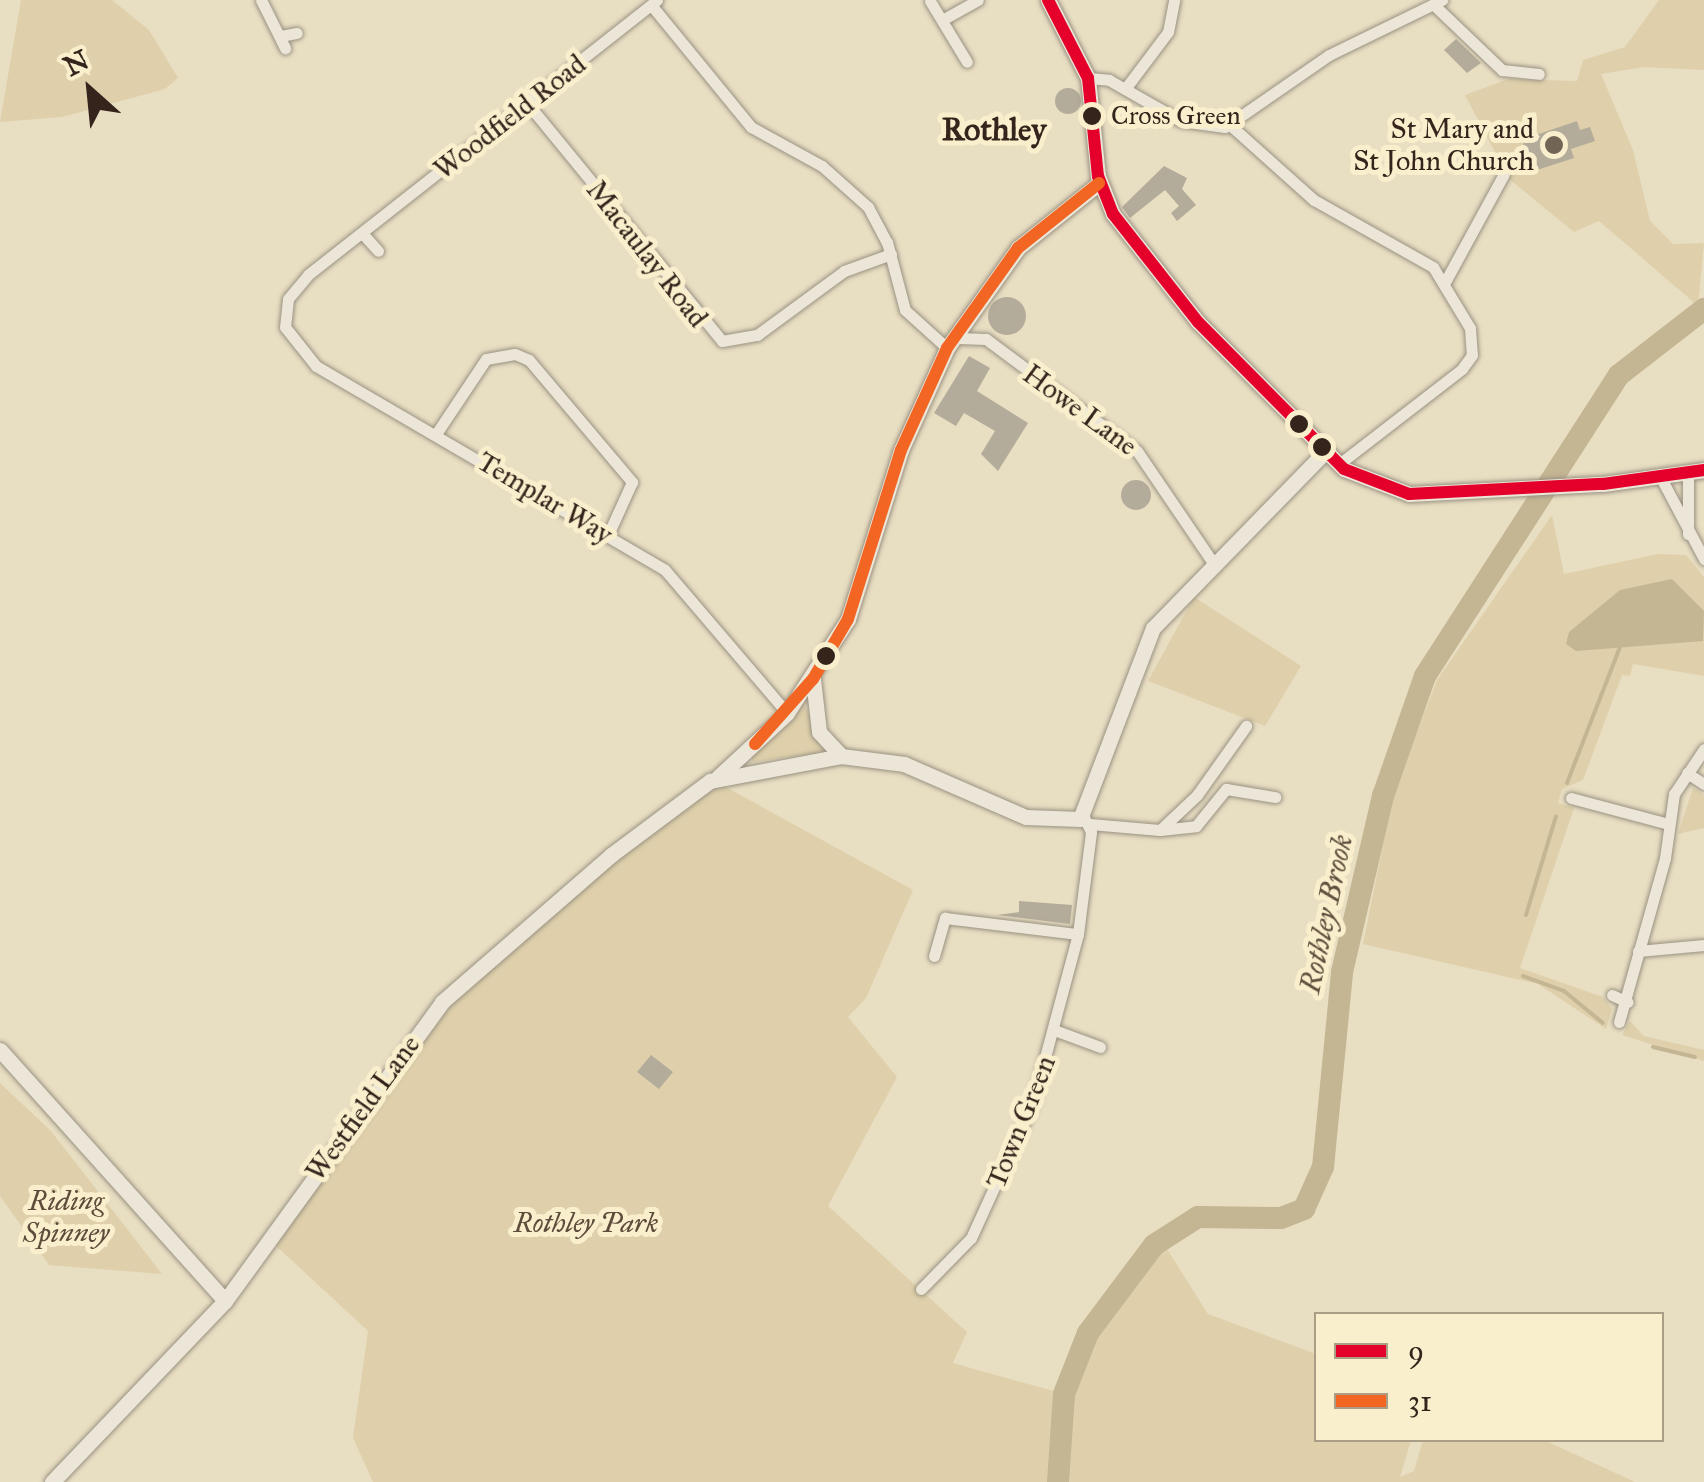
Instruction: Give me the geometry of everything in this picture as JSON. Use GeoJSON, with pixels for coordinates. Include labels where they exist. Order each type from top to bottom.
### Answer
{"type":"FeatureCollection","features":[{"type":"Feature","properties":{"kind":"street"},"geometry":{"type":"LineString","coordinates":[[261,0],[283,42],[297,33]]}},
{"type":"Feature","properties":{"kind":"street"},"geometry":{"type":"LineString","coordinates":[[942,20],[978,0]]}},
{"type":"Feature","properties":{"kind":"street"},"geometry":{"type":"LineString","coordinates":[[1048,0],[1088,78],[1099,183],[1168,286],[1324,454],[1338,465],[1400,494],[1570,486],[1696,472],[1688,537]]}},
{"type":"Feature","properties":{"kind":"street"},"geometry":{"type":"LineString","coordinates":[[1125,90],[1168,32],[1174,0]]}},
{"type":"Feature","properties":{"kind":"street"},"geometry":{"type":"LineString","coordinates":[[930,1],[966,62]]}},
{"type":"Feature","properties":{"kind":"street"},"geometry":{"type":"LineString","coordinates":[[655,3],[752,127],[856,193],[891,254],[904,310],[952,343]]}},
{"type":"Feature","properties":{"kind":"street","name":"Woodfield Road"},"geometry":{"type":"LineString","coordinates":[[284,314],[308,275],[655,3]]}},
{"type":"Feature","properties":{"kind":"street"},"geometry":{"type":"LineString","coordinates":[[1088,78],[1125,90],[1187,123],[1230,125],[1320,61],[1439,3],[1502,70],[1539,74]]}},
{"type":"Feature","properties":{"kind":"street","name":"Macaulay Road"},"geometry":{"type":"LineString","coordinates":[[528,104],[722,341],[757,335],[844,271],[891,254]]}},
{"type":"Feature","properties":{"kind":"street"},"geometry":{"type":"LineString","coordinates":[[1230,125],[1300,190],[1426,261],[1445,282],[1470,328],[1469,360],[1338,465]]}},
{"type":"Feature","properties":{"kind":"street"},"geometry":{"type":"LineString","coordinates":[[1445,282],[1504,174]]}},
{"type":"Feature","properties":{"kind":"street","name":"Westfield Lane"},"geometry":{"type":"LineString","coordinates":[[52,1482],[225,1301],[453,990],[611,855],[717,778],[787,713],[813,679],[859,596],[901,450],[952,343],[1018,248],[1063,204],[1099,183]]}},
{"type":"Feature","properties":{"kind":"street"},"geometry":{"type":"LineString","coordinates":[[362,233],[378,251]]}},
{"type":"Feature","properties":{"kind":"street","name":"Templar Way"},"geometry":{"type":"LineString","coordinates":[[284,314],[302,356],[608,535],[682,585],[787,713]]}},
{"type":"Feature","properties":{"kind":"street","name":"Howe Lane"},"geometry":{"type":"LineString","coordinates":[[952,343],[986,340],[1137,451],[1213,563]]}},
{"type":"Feature","properties":{"kind":"street"},"geometry":{"type":"LineString","coordinates":[[436,434],[486,359],[529,360],[632,482],[608,535]]}},
{"type":"Feature","properties":{"kind":"street"},"geometry":{"type":"LineString","coordinates":[[1087,821],[1148,637],[1213,563],[1324,454]]}},
{"type":"Feature","properties":{"kind":"street"},"geometry":{"type":"LineString","coordinates":[[1661,478],[1688,537],[1704,559]]}},
{"type":"Feature","properties":{"kind":"street"},"geometry":{"type":"LineString","coordinates":[[813,679],[819,732],[841,756]]}},
{"type":"Feature","properties":{"kind":"street"},"geometry":{"type":"LineString","coordinates":[[1160,830],[1197,795],[1246,726]]}},
{"type":"Feature","properties":{"kind":"street"},"geometry":{"type":"LineString","coordinates":[[1619,1022],[1628,1002],[1670,824],[1687,773],[1704,749]]}},
{"type":"Feature","properties":{"kind":"street"},"geometry":{"type":"LineString","coordinates":[[717,778],[841,756],[904,764],[1026,816],[1160,830],[1196,826],[1222,790],[1269,793]]}},
{"type":"Feature","properties":{"kind":"street"},"geometry":{"type":"LineString","coordinates":[[1687,773],[1704,784]]}},
{"type":"Feature","properties":{"kind":"street"},"geometry":{"type":"LineString","coordinates":[[1585,788],[1576,800],[1670,824]]}},
{"type":"Feature","properties":{"kind":"street","name":"Town Green"},"geometry":{"type":"LineString","coordinates":[[921,1289],[970,1238],[1057,1030],[1078,934],[1087,821]]}},
{"type":"Feature","properties":{"kind":"street"},"geometry":{"type":"LineString","coordinates":[[934,956],[945,918],[1078,934]]}},
{"type":"Feature","properties":{"kind":"street"},"geometry":{"type":"LineString","coordinates":[[1638,951],[1704,945]]}},
{"type":"Feature","properties":{"kind":"street"},"geometry":{"type":"LineString","coordinates":[[1612,995],[1628,1002]]}},
{"type":"Feature","properties":{"kind":"street"},"geometry":{"type":"LineString","coordinates":[[1057,1030],[1100,1047]]}},
{"type":"Feature","properties":{"kind":"street"},"geometry":{"type":"LineString","coordinates":[[0,1050],[225,1301]]}},
{"type":"Feature","properties":{"kind":"green space"},"geometry":{"type":"Polygon","coordinates":[[[21,0],[112,0],[149,30],[178,78],[165,89],[62,117],[0,122],[21,0]]]}},
{"type":"Feature","properties":{"kind":"green space"},"geometry":{"type":"Polygon","coordinates":[[[1659,0],[1704,0],[1704,70],[1644,67],[1601,74],[1633,150],[1650,221],[1673,244],[1704,243],[1698,306],[1599,221],[1574,232],[1509,179],[1465,95],[1508,79],[1577,81],[1583,60],[1625,47],[1659,0]]]}},
{"type":"Feature","properties":{"kind":"green space"},"geometry":{"type":"Polygon","coordinates":[[[1552,515],[1564,574],[1658,554],[1686,555],[1704,577],[1704,676],[1633,664],[1630,676],[1622,675],[1583,780],[1562,789],[1558,803],[1574,808],[1520,968],[1603,997],[1612,1009],[1606,1029],[1538,984],[1363,944],[1393,795],[1437,680],[1552,515]]]}},
{"type":"Feature","properties":{"kind":"green space"},"geometry":{"type":"Polygon","coordinates":[[[1194,597],[1301,666],[1265,726],[1148,681],[1194,597]]]}},
{"type":"Feature","properties":{"kind":"green space"},"geometry":{"type":"Polygon","coordinates":[[[803,702],[827,752],[753,762],[751,756],[803,702]]]}},
{"type":"Feature","properties":{"kind":"green space","name":"Rothley Park"},"geometry":{"type":"Polygon","coordinates":[[[722,785],[913,890],[866,998],[848,1017],[897,1077],[828,1206],[967,1332],[953,1363],[1064,1394],[1088,1333],[1121,1282],[1162,1241],[1208,1314],[1314,1353],[1314,1442],[1410,1442],[1400,1477],[1414,1471],[1422,1442],[1548,1442],[1635,1482],[373,1482],[353,1438],[368,1331],[274,1244],[464,988],[677,810],[722,785]]]}},
{"type":"Feature","properties":{"kind":"green space"},"geometry":{"type":"Polygon","coordinates":[[[1693,788],[1704,795],[1704,828],[1678,834],[1693,788]]]}},
{"type":"Feature","properties":{"kind":"green space"},"geometry":{"type":"Polygon","coordinates":[[[1630,1021],[1644,1036],[1704,1050],[1704,1061],[1622,1035],[1630,1021]]]}},
{"type":"Feature","properties":{"kind":"green space","name":"Riding Spinney"},"geometry":{"type":"Polygon","coordinates":[[[0,1083],[51,1131],[162,1274],[49,1265],[0,1196],[0,1083]]]}},
{"type":"Feature","properties":{"kind":"shaded area"},"geometry":{"type":"Polygon","coordinates":[[[1672,579],[1704,611],[1703,641],[1576,651],[1566,644],[1569,632],[1620,590],[1672,579]]]}},
{"type":"Feature","properties":{"kind":"building"},"geometry":{"type":"Polygon","coordinates":[[[1456,39],[1481,63],[1467,73],[1444,50],[1456,39]]]}},
{"type":"Feature","properties":{"kind":"building"},"geometry":{"type":"Polygon","coordinates":[[[1068,88],[1077,92],[1081,101],[1077,110],[1068,114],[1059,110],[1055,101],[1059,92],[1068,88]]]}},
{"type":"Feature","properties":{"kind":"building","name":"St Mary and St John Church"},"geometry":{"type":"Polygon","coordinates":[[[1577,121],[1580,130],[1590,127],[1595,141],[1571,149],[1574,158],[1534,171],[1530,161],[1520,164],[1524,139],[1577,121]]]}},
{"type":"Feature","properties":{"kind":"building"},"geometry":{"type":"Polygon","coordinates":[[[1164,166],[1187,178],[1182,189],[1196,205],[1177,221],[1171,213],[1179,206],[1165,190],[1130,218],[1122,207],[1164,166]]]}},
{"type":"Feature","properties":{"kind":"building"},"geometry":{"type":"Polygon","coordinates":[[[1007,297],[1020,303],[1026,316],[1020,329],[1007,335],[994,329],[988,316],[994,303],[1007,297]]]}},
{"type":"Feature","properties":{"kind":"building"},"geometry":{"type":"Polygon","coordinates":[[[969,356],[990,368],[977,391],[1028,423],[998,471],[981,454],[995,431],[964,413],[956,426],[934,413],[969,356]]]}},
{"type":"Feature","properties":{"kind":"building"},"geometry":{"type":"Polygon","coordinates":[[[1136,480],[1150,489],[1151,495],[1142,509],[1136,510],[1122,501],[1121,495],[1130,481],[1136,480]]]}},
{"type":"Feature","properties":{"kind":"building"},"geometry":{"type":"Polygon","coordinates":[[[1019,901],[1072,905],[1070,924],[997,915],[1019,912],[1019,901]]]}},
{"type":"Feature","properties":{"kind":"building"},"geometry":{"type":"Polygon","coordinates":[[[651,1055],[673,1072],[659,1089],[637,1072],[651,1055]]]}},
{"type":"Feature","properties":{"kind":"waterway","name":"Rothley Brook"},"geometry":{"type":"LineString","coordinates":[[1058,1482],[1064,1394],[1088,1333],[1154,1245],[1198,1217],[1281,1218],[1304,1209],[1323,1167],[1342,972],[1383,796],[1425,676],[1619,375],[1704,309]]}},
{"type":"Feature","properties":{"kind":"waterway"},"geometry":{"type":"LineString","coordinates":[[1567,783],[1622,642]]}},
{"type":"Feature","properties":{"kind":"waterway"},"geometry":{"type":"LineString","coordinates":[[1526,915],[1556,816]]}},
{"type":"Feature","properties":{"kind":"waterway"},"geometry":{"type":"LineString","coordinates":[[1523,976],[1564,991],[1603,1023]]}},
{"type":"Feature","properties":{"kind":"waterway"},"geometry":{"type":"LineString","coordinates":[[1653,1047],[1695,1057]]}},
{"type":"Feature","properties":{"kind":"transit line","name":"9"},"geometry":{"type":"LineString","coordinates":[[1048,0],[1088,78],[1098,176],[1113,214],[1198,322],[1344,469],[1409,494],[1603,484],[1704,470]]}},
{"type":"Feature","properties":{"kind":"transit line","name":"31"},"geometry":{"type":"LineString","coordinates":[[755,744],[813,679],[848,619],[901,450],[947,348],[1018,248],[1099,183]]}},
{"type":"Feature","properties":{"kind":"place","name":"Cross Green"},"geometry":{"type":"Point","coordinates":[1092,116]}},
{"type":"Feature","properties":{"kind":"place","name":"St Mary and St John Church"},"geometry":{"type":"Point","coordinates":[1554,145]}},
{"type":"Feature","properties":{"kind":"district","name":"Rothley"},"geometry":{"type":"Point","coordinates":[994,130]}}]}
